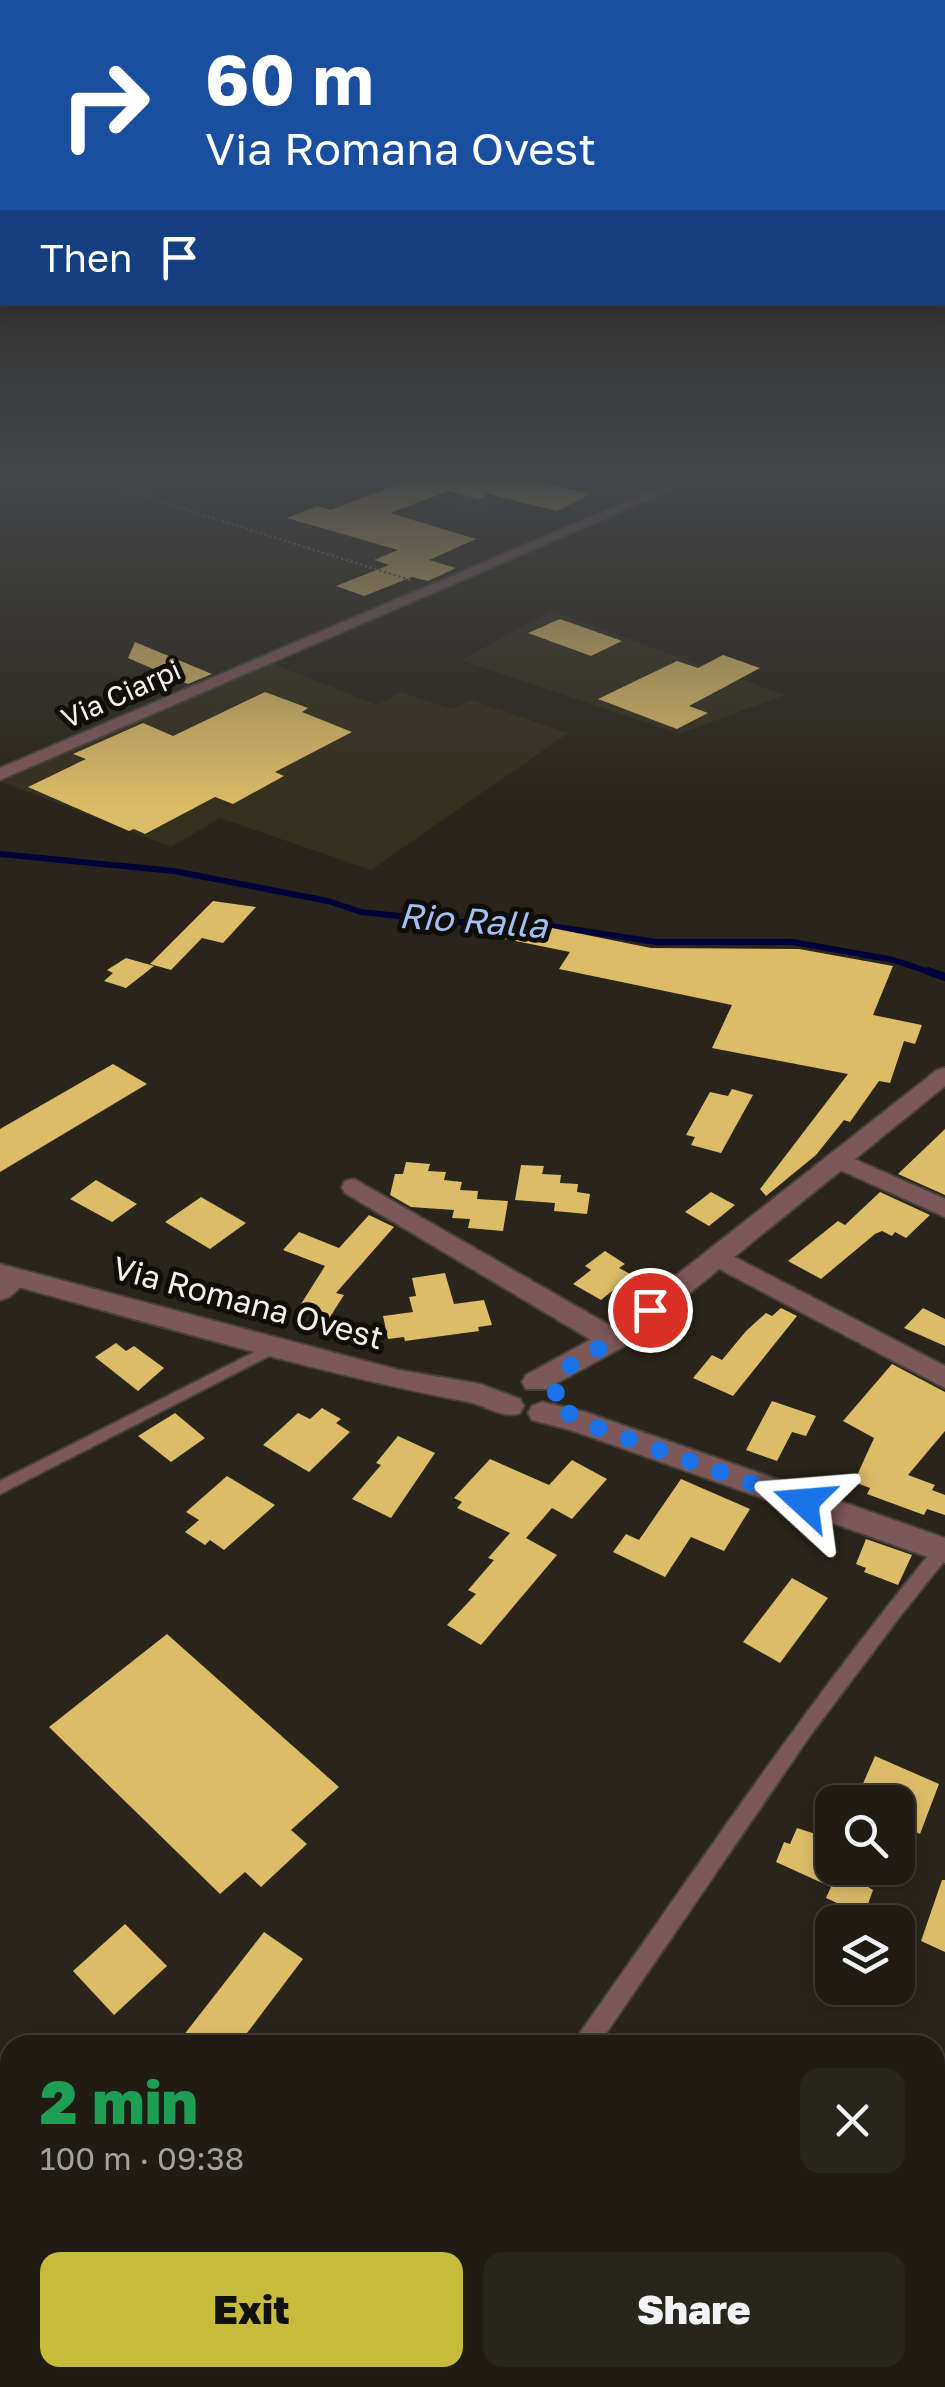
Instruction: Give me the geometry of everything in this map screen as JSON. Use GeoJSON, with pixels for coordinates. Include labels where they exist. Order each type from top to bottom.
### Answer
{"type":"FeatureCollection","features":[{"type":"Feature","properties":{"kind":"street","name":"Via Ciarpi"},"geometry":{"type":"LineString","coordinates":[[0,774],[438,584]]}},
{"type":"Feature","properties":{"kind":"street"},"geometry":{"type":"LineString","coordinates":[[543,1397],[945,1075]]}},
{"type":"Feature","properties":{"kind":"street"},"geometry":{"type":"LineString","coordinates":[[838,1160],[945,1210]]}},
{"type":"Feature","properties":{"kind":"street"},"geometry":{"type":"LineString","coordinates":[[354,1187],[613,1340]]}},
{"type":"Feature","properties":{"kind":"street"},"geometry":{"type":"LineString","coordinates":[[717,1256],[945,1378]]}},
{"type":"Feature","properties":{"kind":"street","name":"Via Romana Ovest"},"geometry":{"type":"LineString","coordinates":[[6,1280],[399,1380],[480,1394],[543,1397],[944,1550]]}},
{"type":"Feature","properties":{"kind":"lane"},"geometry":{"type":"LineString","coordinates":[[0,1488],[274,1346]]}},
{"type":"Feature","properties":{"kind":"lane"},"geometry":{"type":"LineString","coordinates":[[593,2035],[813,1715],[886,1616],[944,1550]]}},
{"type":"Feature","properties":{"kind":"path"},"geometry":{"type":"LineString","coordinates":[[424,584],[432,587]]}},
{"type":"Feature","properties":{"kind":"shaded area"},"geometry":{"type":"Polygon","coordinates":[[[551,611],[785,695],[679,734],[461,660],[551,611]]]}},
{"type":"Feature","properties":{"kind":"shaded area"},"geometry":{"type":"Polygon","coordinates":[[[269,662],[377,705],[401,692],[451,709],[471,700],[568,733],[371,870],[220,818],[171,847],[0,781],[269,662]]]}},
{"type":"Feature","properties":{"kind":"building"},"geometry":{"type":"Polygon","coordinates":[[[340,584],[393,584],[364,596],[336,586],[340,584]]]}},
{"type":"Feature","properties":{"kind":"building"},"geometry":{"type":"Polygon","coordinates":[[[560,619],[622,641],[591,656],[528,633],[560,619]]]}},
{"type":"Feature","properties":{"kind":"building"},"geometry":{"type":"Polygon","coordinates":[[[135,642],[212,674],[188,684],[128,658],[135,642]]]}},
{"type":"Feature","properties":{"kind":"building"},"geometry":{"type":"Polygon","coordinates":[[[723,655],[760,668],[689,706],[708,713],[677,729],[598,699],[677,661],[698,668],[723,655]]]}},
{"type":"Feature","properties":{"kind":"building"},"geometry":{"type":"Polygon","coordinates":[[[265,692],[308,708],[302,712],[352,732],[275,772],[284,776],[233,804],[215,797],[145,834],[129,831],[28,787],[86,759],[73,754],[143,723],[173,736],[265,692]]]}},
{"type":"Feature","properties":{"kind":"building"},"geometry":{"type":"Polygon","coordinates":[[[213,901],[256,907],[223,943],[202,938],[171,970],[150,964],[213,901]]]}},
{"type":"Feature","properties":{"kind":"building"},"geometry":{"type":"Polygon","coordinates":[[[547,927],[651,948],[799,949],[893,966],[873,1015],[922,1025],[915,1044],[904,1041],[890,1083],[879,1081],[850,1122],[844,1120],[816,1155],[766,1196],[760,1189],[848,1074],[712,1048],[732,1005],[559,969],[570,952],[505,939],[506,929],[547,927]]]}},
{"type":"Feature","properties":{"kind":"building"},"geometry":{"type":"Polygon","coordinates":[[[126,958],[154,966],[126,988],[104,981],[113,973],[107,970],[126,958]]]}},
{"type":"Feature","properties":{"kind":"building"},"geometry":{"type":"Polygon","coordinates":[[[113,1064],[147,1084],[0,1172],[0,1129],[113,1064]]]}},
{"type":"Feature","properties":{"kind":"building"},"geometry":{"type":"Polygon","coordinates":[[[732,1089],[753,1095],[721,1153],[691,1145],[695,1137],[686,1135],[710,1092],[728,1096],[732,1089]]]}},
{"type":"Feature","properties":{"kind":"building"},"geometry":{"type":"Polygon","coordinates":[[[945,1129],[945,1195],[898,1174],[945,1129]]]}},
{"type":"Feature","properties":{"kind":"building"},"geometry":{"type":"Polygon","coordinates":[[[406,1162],[430,1164],[428,1171],[446,1172],[444,1180],[462,1182],[460,1190],[478,1191],[477,1199],[508,1201],[503,1231],[468,1228],[470,1219],[452,1218],[454,1210],[411,1207],[390,1195],[395,1174],[403,1174],[406,1162]]]}},
{"type":"Feature","properties":{"kind":"building"},"geometry":{"type":"Polygon","coordinates":[[[521,1165],[544,1166],[542,1174],[561,1175],[560,1183],[578,1184],[577,1192],[590,1194],[587,1214],[554,1211],[555,1203],[515,1200],[521,1165]]]}},
{"type":"Feature","properties":{"kind":"building"},"geometry":{"type":"Polygon","coordinates":[[[96,1180],[137,1204],[112,1222],[70,1199],[96,1180]]]}},
{"type":"Feature","properties":{"kind":"building"},"geometry":{"type":"Polygon","coordinates":[[[711,1192],[735,1205],[709,1226],[685,1212],[711,1192]]]}},
{"type":"Feature","properties":{"kind":"building"},"geometry":{"type":"Polygon","coordinates":[[[880,1192],[930,1215],[906,1238],[895,1232],[892,1236],[882,1231],[875,1234],[821,1279],[788,1261],[838,1221],[845,1225],[880,1192]]]}},
{"type":"Feature","properties":{"kind":"building"},"geometry":{"type":"Polygon","coordinates":[[[201,1197],[246,1223],[210,1249],[165,1222],[201,1197]]]}},
{"type":"Feature","properties":{"kind":"building"},"geometry":{"type":"Polygon","coordinates":[[[369,1215],[394,1227],[336,1293],[344,1295],[328,1320],[296,1312],[325,1266],[283,1250],[299,1232],[339,1248],[369,1215]]]}},
{"type":"Feature","properties":{"kind":"building"},"geometry":{"type":"Polygon","coordinates":[[[605,1251],[625,1264],[619,1268],[632,1275],[601,1300],[573,1284],[591,1270],[585,1266],[605,1251]]]}},
{"type":"Feature","properties":{"kind":"building"},"geometry":{"type":"Polygon","coordinates":[[[445,1273],[454,1304],[484,1300],[492,1325],[478,1327],[479,1331],[405,1341],[404,1337],[388,1339],[383,1316],[413,1312],[409,1297],[416,1296],[412,1278],[445,1273]]]}},
{"type":"Feature","properties":{"kind":"building"},"geometry":{"type":"Polygon","coordinates":[[[781,1308],[797,1316],[733,1396],[693,1378],[712,1355],[722,1360],[766,1313],[772,1316],[781,1308]]]}},
{"type":"Feature","properties":{"kind":"building"},"geometry":{"type":"Polygon","coordinates":[[[923,1308],[945,1319],[945,1346],[904,1328],[923,1308]]]}},
{"type":"Feature","properties":{"kind":"building"},"geometry":{"type":"Polygon","coordinates":[[[116,1343],[126,1351],[134,1346],[164,1368],[138,1391],[95,1357],[116,1343]]]}},
{"type":"Feature","properties":{"kind":"building"},"geometry":{"type":"Polygon","coordinates":[[[892,1364],[945,1392],[945,1431],[908,1475],[935,1485],[932,1490],[945,1495],[945,1515],[927,1509],[924,1515],[867,1494],[870,1488],[854,1482],[874,1438],[843,1421],[892,1364]]]}},
{"type":"Feature","properties":{"kind":"building"},"geometry":{"type":"Polygon","coordinates":[[[772,1401],[816,1416],[806,1436],[792,1432],[777,1461],[746,1450],[772,1401]]]}},
{"type":"Feature","properties":{"kind":"building"},"geometry":{"type":"Polygon","coordinates":[[[322,1408],[341,1419],[336,1423],[350,1432],[309,1472],[263,1445],[298,1413],[310,1419],[322,1408]]]}},
{"type":"Feature","properties":{"kind":"building"},"geometry":{"type":"Polygon","coordinates":[[[175,1413],[205,1438],[171,1462],[138,1436],[175,1413]]]}},
{"type":"Feature","properties":{"kind":"building"},"geometry":{"type":"Polygon","coordinates":[[[398,1436],[435,1453],[391,1518],[352,1499],[381,1465],[376,1463],[398,1436]]]}},
{"type":"Feature","properties":{"kind":"building"},"geometry":{"type":"Polygon","coordinates":[[[490,1459],[549,1485],[572,1460],[607,1479],[572,1519],[552,1508],[526,1538],[557,1555],[481,1645],[447,1625],[476,1594],[468,1590],[494,1560],[488,1558],[510,1533],[457,1508],[462,1502],[454,1498],[490,1459]]]}},
{"type":"Feature","properties":{"kind":"building"},"geometry":{"type":"Polygon","coordinates":[[[227,1476],[275,1505],[224,1550],[210,1540],[205,1545],[185,1532],[199,1520],[186,1512],[227,1476]]]}},
{"type":"Feature","properties":{"kind":"building"},"geometry":{"type":"Polygon","coordinates":[[[681,1479],[750,1509],[724,1551],[691,1537],[665,1577],[613,1552],[626,1534],[639,1540],[681,1479]]]}},
{"type":"Feature","properties":{"kind":"building"},"geometry":{"type":"Polygon","coordinates":[[[866,1539],[912,1555],[898,1585],[864,1572],[866,1568],[856,1564],[866,1539]]]}},
{"type":"Feature","properties":{"kind":"building"},"geometry":{"type":"Polygon","coordinates":[[[792,1578],[828,1598],[780,1663],[743,1642],[792,1578]]]}},
{"type":"Feature","properties":{"kind":"building"},"geometry":{"type":"Polygon","coordinates":[[[167,1634],[339,1787],[291,1830],[307,1844],[261,1887],[245,1872],[220,1894],[49,1727],[167,1634]]]}},
{"type":"Feature","properties":{"kind":"building"},"geometry":{"type":"Polygon","coordinates":[[[875,1756],[939,1784],[920,1834],[915,1832],[915,1785],[862,1785],[875,1756]]]}},
{"type":"Feature","properties":{"kind":"building"},"geometry":{"type":"Polygon","coordinates":[[[797,1828],[815,1834],[815,1880],[776,1862],[784,1842],[790,1844],[797,1828]]]}},
{"type":"Feature","properties":{"kind":"building"},"geometry":{"type":"Polygon","coordinates":[[[945,1880],[945,1952],[921,1941],[945,1880]]]}},
{"type":"Feature","properties":{"kind":"building"},"geometry":{"type":"Polygon","coordinates":[[[827,1885],[869,1885],[873,1890],[868,1905],[842,1905],[826,1898],[831,1887],[827,1885]]]}},
{"type":"Feature","properties":{"kind":"building"},"geometry":{"type":"Polygon","coordinates":[[[125,1924],[167,1966],[114,2015],[73,1971],[125,1924]]]}},
{"type":"Feature","properties":{"kind":"building"},"geometry":{"type":"Polygon","coordinates":[[[264,1932],[303,1959],[246,2035],[184,2035],[264,1932]]]}},
{"type":"Feature","properties":{"kind":"waterway","name":"Rio Ralla"},"geometry":{"type":"LineString","coordinates":[[0,854],[174,871],[328,901],[361,912],[455,922],[538,924],[656,942],[793,942],[894,960],[935,974]]}},
{"type":"Feature","properties":{"kind":"waterway","name":"Rio Ralla"},"geometry":{"type":"LineString","coordinates":[[928,971],[945,977]]}},
{"type":"Feature","properties":{"kind":"route"},"geometry":{"type":"LineString","coordinates":[[650,1310],[613,1340],[563,1370],[552,1394],[552,1405],[576,1420],[804,1502]]}}]}
